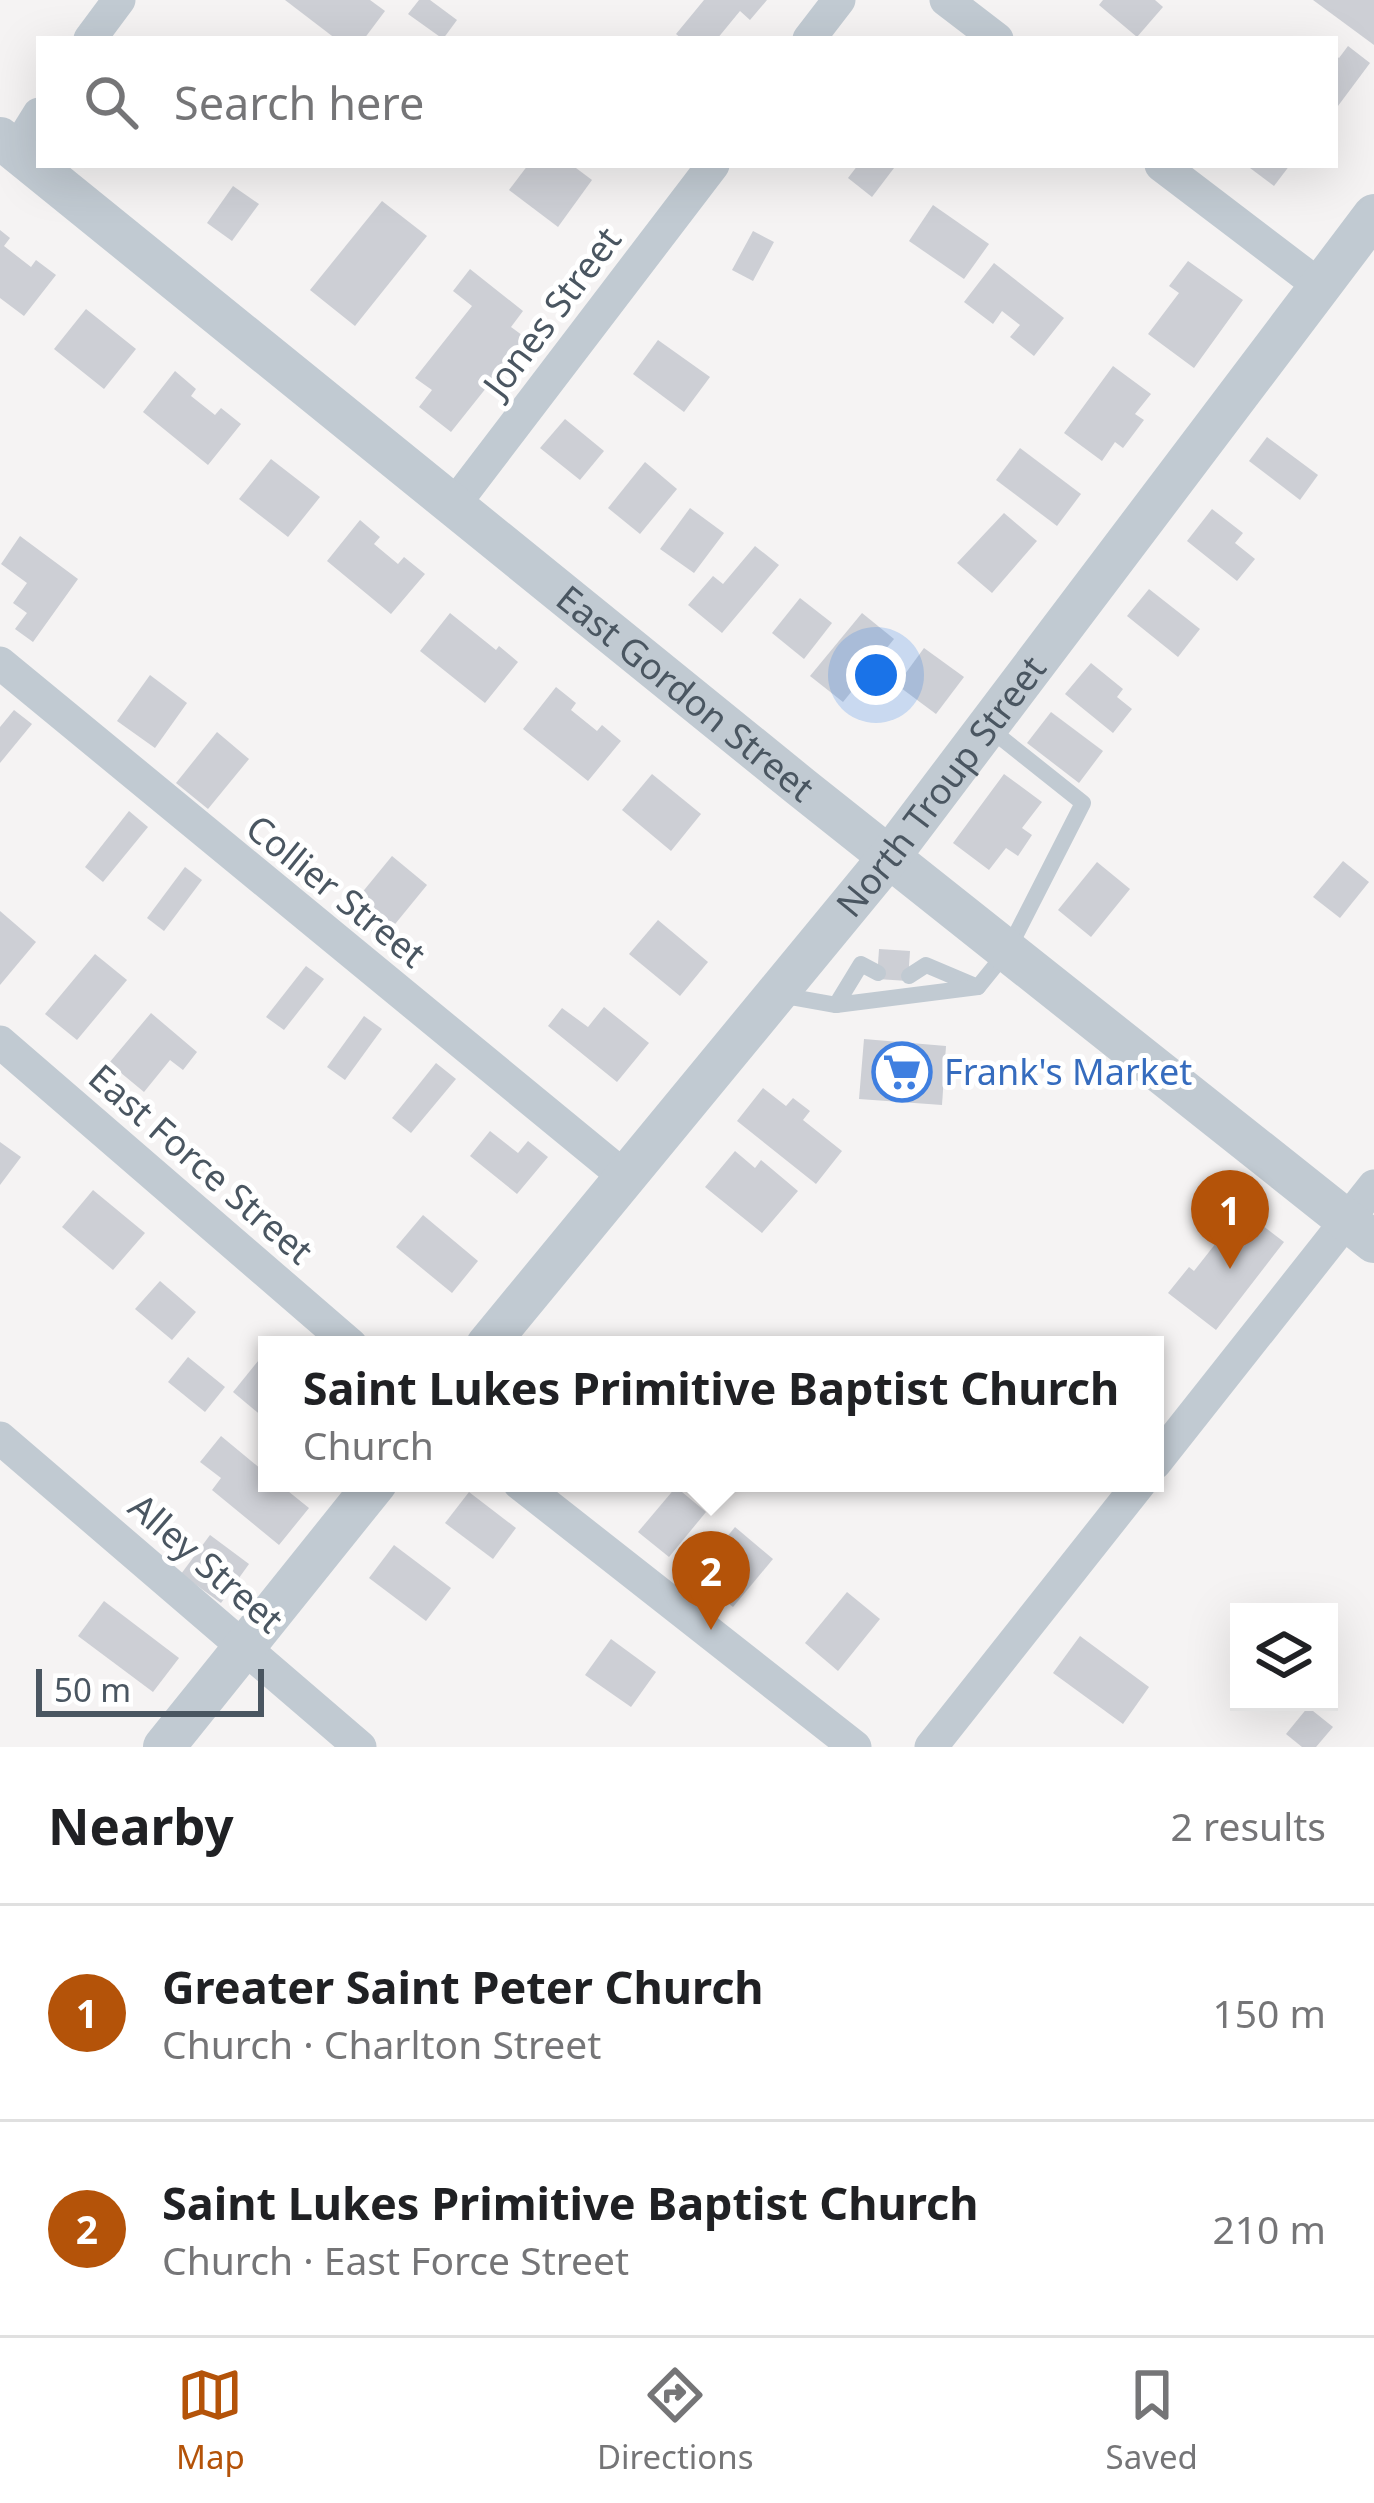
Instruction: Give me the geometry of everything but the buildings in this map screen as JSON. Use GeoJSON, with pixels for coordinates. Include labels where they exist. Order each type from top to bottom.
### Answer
{"type":"FeatureCollection","features":[{"type":"Feature","properties":{"kind":"street"},"geometry":{"type":"LineString","coordinates":[[92,36],[119,0]]}},
{"type":"Feature","properties":{"kind":"street"},"geometry":{"type":"LineString","coordinates":[[811,36],[838,0]]}},
{"type":"Feature","properties":{"kind":"street"},"geometry":{"type":"LineString","coordinates":[[946,0],[993,36]]}},
{"type":"Feature","properties":{"kind":"street"},"geometry":{"type":"LineString","coordinates":[[8,144],[36,117]]}},
{"type":"Feature","properties":{"kind":"street","name":"East Gordon Street"},"geometry":{"type":"LineString","coordinates":[[8,144],[36,167]]}},
{"type":"Feature","properties":{"kind":"street","name":"East Gordon Street"},"geometry":{"type":"LineString","coordinates":[[38,168],[1360,1231]]}},
{"type":"Feature","properties":{"kind":"street","name":"Jones Street"},"geometry":{"type":"LineString","coordinates":[[454,506],[711,168]]}},
{"type":"Feature","properties":{"kind":"street"},"geometry":{"type":"LineString","coordinates":[[1165,168],[1320,286]]}},
{"type":"Feature","properties":{"kind":"street","name":"North Troup Street"},"geometry":{"type":"LineString","coordinates":[[494,1336],[889,856],[1374,215]]}},
{"type":"Feature","properties":{"kind":"street","name":"Collier Street"},"geometry":{"type":"LineString","coordinates":[[0,663],[625,1177]]}},
{"type":"Feature","properties":{"kind":"street","name":"East Force Street"},"geometry":{"type":"LineString","coordinates":[[0,1042],[341,1336]]}},
{"type":"Feature","properties":{"kind":"street"},"geometry":{"type":"LineString","coordinates":[[1164,1453],[1360,1231],[1374,1186]]}},
{"type":"Feature","properties":{"kind":"street","name":"Alley Street"},"geometry":{"type":"LineString","coordinates":[[0,1438],[360,1747]]}},
{"type":"Feature","properties":{"kind":"street"},"geometry":{"type":"LineString","coordinates":[[164,1747],[369,1492]]}},
{"type":"Feature","properties":{"kind":"street"},"geometry":{"type":"LineString","coordinates":[[530,1492],[855,1747]]}},
{"type":"Feature","properties":{"kind":"street"},"geometry":{"type":"LineString","coordinates":[[931,1747],[1133,1492]]}},
{"type":"Feature","properties":{"kind":"lane"},"geometry":{"type":"LineString","coordinates":[[773,994],[836,1005],[977,987],[1008,950],[1083,802],[986,726]]}},
{"type":"Feature","properties":{"kind":"lane"},"geometry":{"type":"LineString","coordinates":[[836,1005],[879,954]]}},
{"type":"Feature","properties":{"kind":"lane"},"geometry":{"type":"LineString","coordinates":[[909,976],[918,960],[977,987]]}},
{"type":"Feature","properties":{"kind":"place","name":"Frank's Market"},"geometry":{"type":"Point","coordinates":[902,1072]}},
{"type":"Feature","properties":{"kind":"place","name":"Greater Saint Peter Church"},"geometry":{"type":"Point","coordinates":[1230,1269]}},
{"type":"Feature","properties":{"kind":"place","name":"Saint Lukes Primitive Baptist Church"},"geometry":{"type":"Point","coordinates":[711,1630]}}]}
